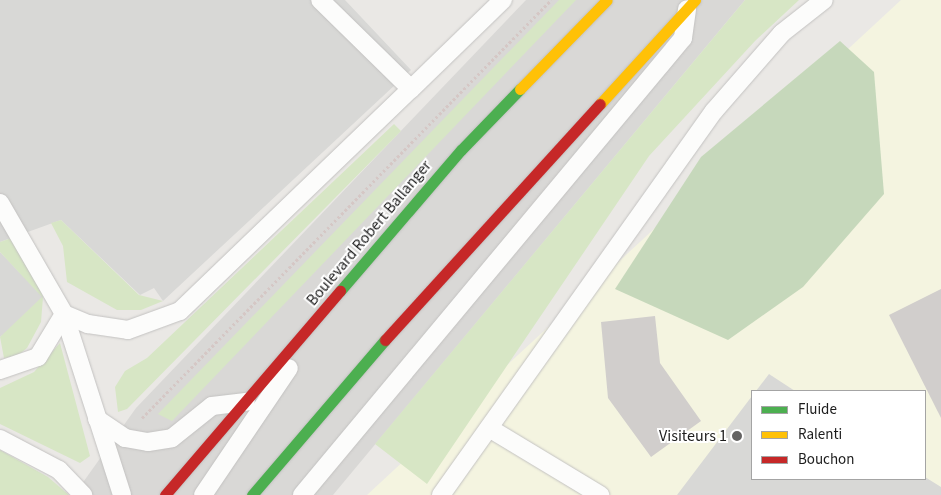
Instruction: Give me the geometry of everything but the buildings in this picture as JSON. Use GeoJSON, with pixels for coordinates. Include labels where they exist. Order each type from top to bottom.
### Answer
{"type":"FeatureCollection","features":[{"type":"Feature","properties":{"kind":"main road","name":"Boulevard Robert Ballanger"},"geometry":{"type":"LineString","coordinates":[[165,495],[337,297],[461,150],[607,0]]}},
{"type":"Feature","properties":{"kind":"main road"},"geometry":{"type":"LineString","coordinates":[[252,495],[396,328],[691,4]]}},
{"type":"Feature","properties":{"kind":"lane"},"geometry":{"type":"LineString","coordinates":[[320,0],[412,90]]}},
{"type":"Feature","properties":{"kind":"lane"},"geometry":{"type":"LineString","coordinates":[[64,314],[88,324],[128,330],[180,311],[412,90],[503,0]]}},
{"type":"Feature","properties":{"kind":"lane"},"geometry":{"type":"LineString","coordinates":[[441,495],[714,111],[782,33],[824,0]]}},
{"type":"Feature","properties":{"kind":"lane"},"geometry":{"type":"LineString","coordinates":[[302,495],[683,38],[691,4]]}},
{"type":"Feature","properties":{"kind":"lane"},"geometry":{"type":"LineString","coordinates":[[0,203],[64,314],[122,495]]}},
{"type":"Feature","properties":{"kind":"lane"},"geometry":{"type":"LineString","coordinates":[[203,495],[337,297]]}},
{"type":"Feature","properties":{"kind":"lane"},"geometry":{"type":"LineString","coordinates":[[0,370],[38,357],[64,314]]}},
{"type":"Feature","properties":{"kind":"lane"},"geometry":{"type":"LineString","coordinates":[[97,419],[125,438],[148,442],[172,438],[212,406],[246,402]]}},
{"type":"Feature","properties":{"kind":"lane"},"geometry":{"type":"LineString","coordinates":[[489,428],[600,495]]}},
{"type":"Feature","properties":{"kind":"lane"},"geometry":{"type":"LineString","coordinates":[[0,439],[59,470],[83,495]]}},
{"type":"Feature","properties":{"kind":"path"},"geometry":{"type":"LineString","coordinates":[[142,427],[142,418],[551,0]]}},
{"type":"Feature","properties":{"kind":"shaded area"},"geometry":{"type":"Polygon","coordinates":[[[0,0],[345,0],[411,70],[163,301],[154,288],[140,295],[61,220],[0,242],[0,0]]]}},
{"type":"Feature","properties":{"kind":"shaded area"},"geometry":{"type":"Polygon","coordinates":[[[526,0],[745,0],[333,495],[74,495],[136,408],[526,0]]]}},
{"type":"Feature","properties":{"kind":"shaded area"},"geometry":{"type":"Polygon","coordinates":[[[901,0],[941,0],[941,495],[367,495],[901,0]]]}},
{"type":"Feature","properties":{"kind":"shaded area"},"geometry":{"type":"Polygon","coordinates":[[[840,41],[874,72],[884,194],[803,287],[728,340],[615,289],[701,157],[840,41]]]}},
{"type":"Feature","properties":{"kind":"shaded area"},"geometry":{"type":"Polygon","coordinates":[[[0,252],[43,297],[37,308],[0,337],[0,252]]]}},
{"type":"Feature","properties":{"kind":"shaded area","name":"Visiteurs 1"},"geometry":{"type":"Polygon","coordinates":[[[769,374],[793,390],[757,390],[769,374]]]}},
{"type":"Feature","properties":{"kind":"shaded area","name":"Visiteurs 1"},"geometry":{"type":"Polygon","coordinates":[[[751,397],[751,480],[926,480],[926,478],[941,487],[941,495],[677,495],[751,397]]]}},
{"type":"Feature","properties":{"kind":"green space"},"geometry":{"type":"Polygon","coordinates":[[[559,0],[576,0],[172,421],[158,414],[559,0]]]}},
{"type":"Feature","properties":{"kind":"green space"},"geometry":{"type":"Polygon","coordinates":[[[745,0],[799,0],[755,41],[649,156],[427,484],[375,444],[745,0]]]}},
{"type":"Feature","properties":{"kind":"green space"},"geometry":{"type":"Polygon","coordinates":[[[394,124],[401,131],[127,409],[118,412],[115,387],[125,371],[147,358],[394,124]]]}},
{"type":"Feature","properties":{"kind":"green space"},"geometry":{"type":"Polygon","coordinates":[[[61,220],[139,295],[163,301],[141,310],[117,310],[67,282],[63,246],[51,223],[61,220]]]}},
{"type":"Feature","properties":{"kind":"green space"},"geometry":{"type":"Polygon","coordinates":[[[20,235],[43,297],[41,322],[27,348],[17,356],[4,358],[0,337],[42,297],[0,252],[0,242],[20,235]]]}},
{"type":"Feature","properties":{"kind":"green space"},"geometry":{"type":"Polygon","coordinates":[[[60,343],[90,456],[80,463],[0,424],[0,388],[34,372],[60,343]]]}},
{"type":"Feature","properties":{"kind":"green space"},"geometry":{"type":"Polygon","coordinates":[[[0,450],[48,477],[69,495],[0,495],[0,450]]]}},
{"type":"Feature","properties":{"kind":"traffic: fast"},"geometry":{"type":"LineString","coordinates":[[340,291],[461,150],[520,89]]}},
{"type":"Feature","properties":{"kind":"traffic: fast"},"geometry":{"type":"LineString","coordinates":[[252,495],[385,340]]}},
{"type":"Feature","properties":{"kind":"traffic: slow"},"geometry":{"type":"LineString","coordinates":[[520,89],[607,0]]}},
{"type":"Feature","properties":{"kind":"traffic: slow"},"geometry":{"type":"LineString","coordinates":[[600,104],[695,0]]}},
{"type":"Feature","properties":{"kind":"traffic: jam"},"geometry":{"type":"LineString","coordinates":[[385,340],[600,104]]}},
{"type":"Feature","properties":{"kind":"traffic: jam"},"geometry":{"type":"LineString","coordinates":[[165,495],[340,291]]}},
{"type":"Feature","properties":{"kind":"place","name":"Visiteurs 1"},"geometry":{"type":"Point","coordinates":[737,436]}}]}
